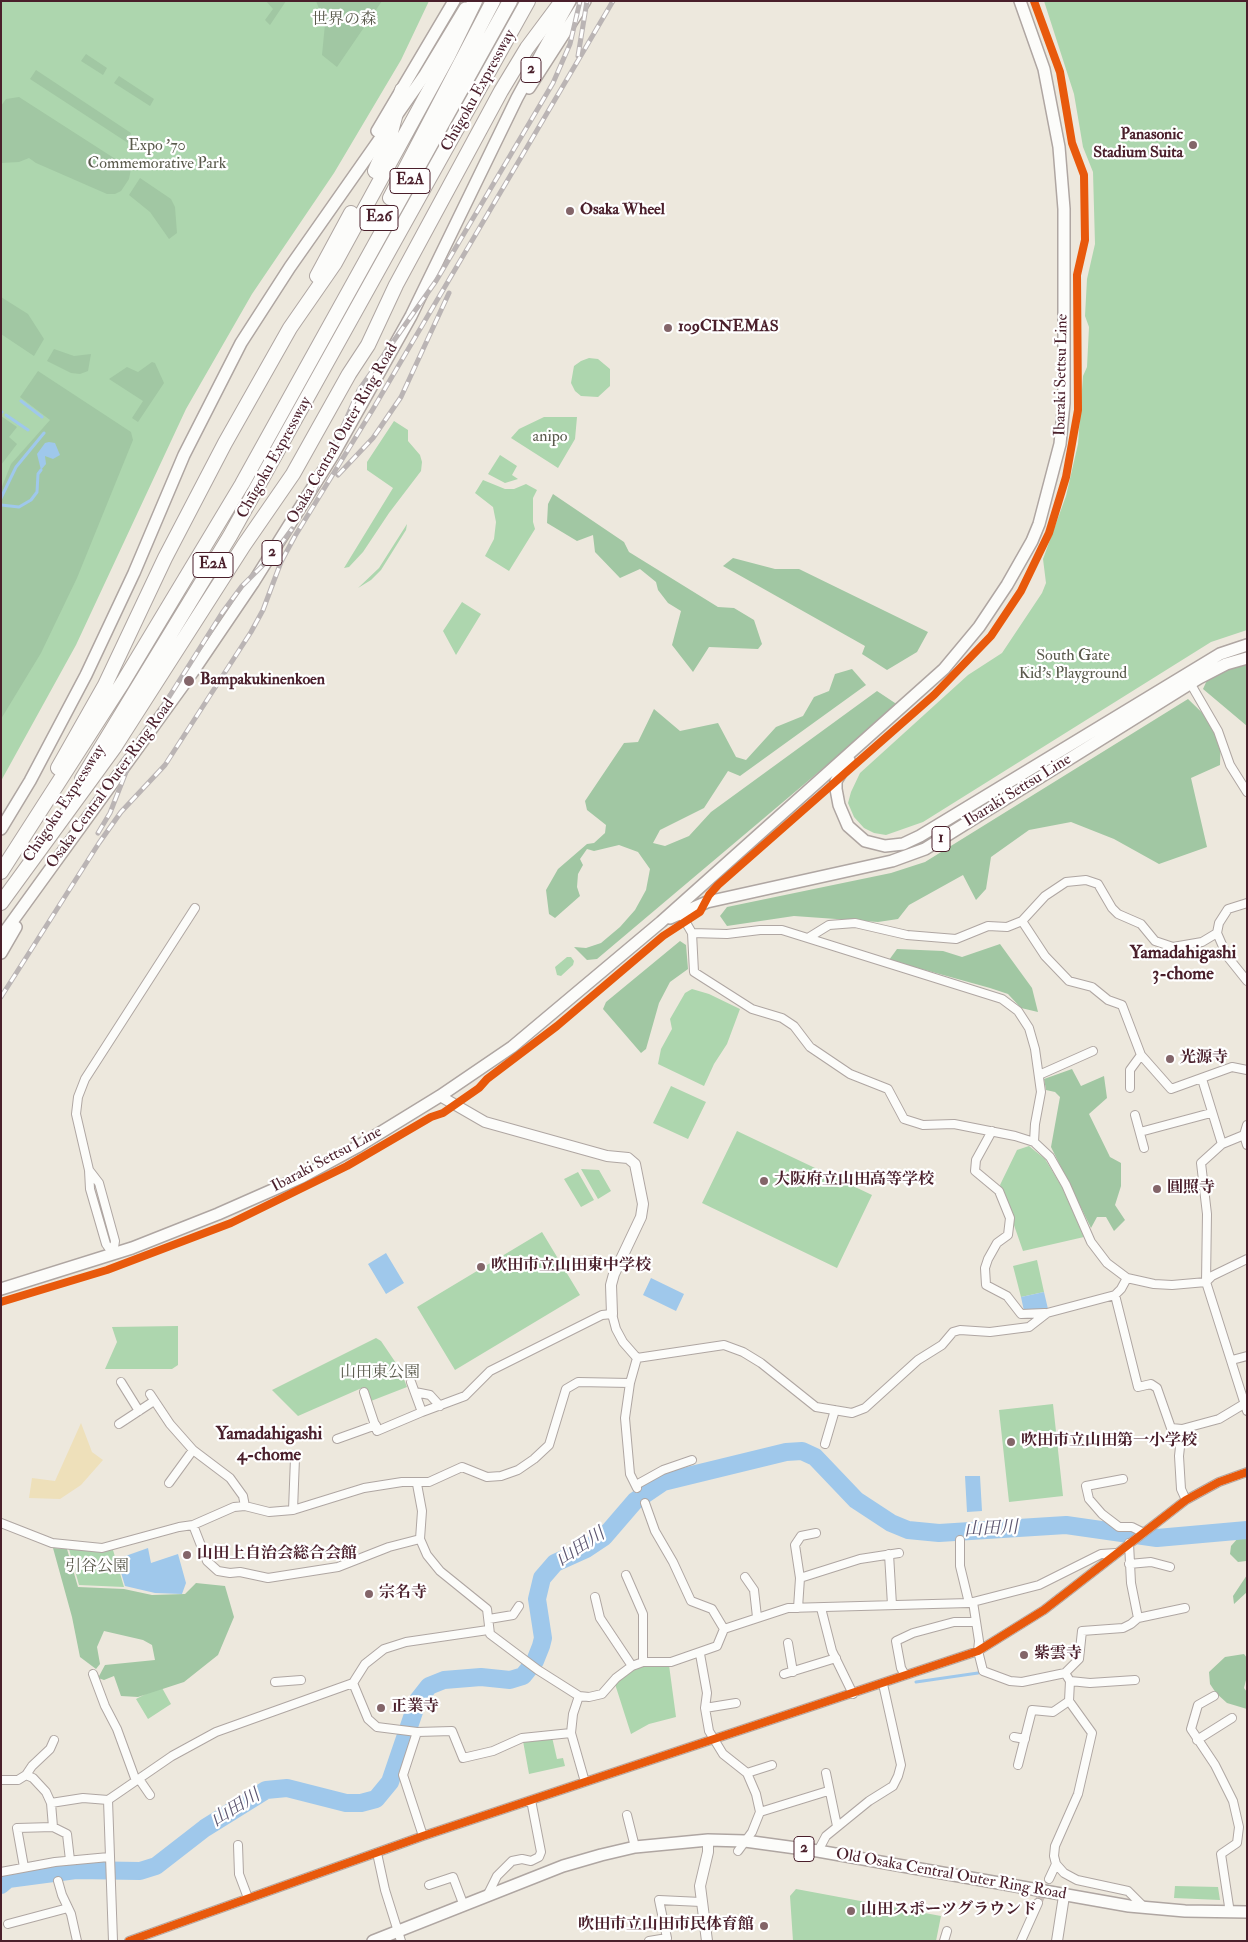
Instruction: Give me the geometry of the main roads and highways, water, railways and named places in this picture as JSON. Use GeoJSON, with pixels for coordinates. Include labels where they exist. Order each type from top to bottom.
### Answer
{"type":"FeatureCollection","features":[{"type":"Feature","properties":{"kind":"highway"},"geometry":{"type":"LineString","coordinates":[[290,328],[335,263],[448,56],[475,1]]}},
{"type":"Feature","properties":{"kind":"highway","name":"E26"},"geometry":{"type":"LineString","coordinates":[[310,360],[380,217],[493,1]]}},
{"type":"Feature","properties":{"kind":"highway","name":"E2A"},"geometry":{"type":"LineString","coordinates":[[310,360],[510,1]]}},
{"type":"Feature","properties":{"kind":"highway","name":"Chūgoku Expressway"},"geometry":{"type":"LineString","coordinates":[[1,902],[122,716],[206,578],[528,1]]}},
{"type":"Feature","properties":{"kind":"highway","name":"E2A"},"geometry":{"type":"LineString","coordinates":[[408,218],[444,168],[538,1]]}},
{"type":"Feature","properties":{"kind":"highway"},"geometry":{"type":"LineString","coordinates":[[1,902],[114,748],[244,546],[293,474],[349,374],[368,345],[396,285],[501,91],[527,48],[562,1]]}},
{"type":"Feature","properties":{"kind":"highway"},"geometry":{"type":"LineString","coordinates":[[1,864],[90,713],[196,498],[381,160],[396,116],[402,90]]}},
{"type":"Feature","properties":{"kind":"highway","name":"Chūgoku Expressway"},"geometry":{"type":"LineString","coordinates":[[1,872],[176,597],[242,484],[310,360]]}},
{"type":"Feature","properties":{"kind":"main road"},"geometry":{"type":"LineString","coordinates":[[334,203],[454,1]]}},
{"type":"Feature","properties":{"kind":"main road"},"geometry":{"type":"LineString","coordinates":[[1,829],[40,762],[86,675],[134,573],[172,480],[216,389],[276,288],[396,116],[470,1]]}},
{"type":"Feature","properties":{"kind":"main road","name":"Osaka Central Outer Ring Road"},"geometry":{"type":"LineString","coordinates":[[1,937],[192,673],[310,494],[411,316],[538,56],[570,1]]}},
{"type":"Feature","properties":{"kind":"main road"},"geometry":{"type":"LineString","coordinates":[[496,140],[585,1]]}},
{"type":"Feature","properties":{"kind":"main road","name":"Ibaraki Settsu Line"},"geometry":{"type":"LineString","coordinates":[[1,1289],[87,1263],[218,1214],[302,1177],[357,1147],[440,1096],[512,1047],[661,922],[944,669],[979,627],[1032,541],[1050,488],[1060,444],[1064,403],[1064,209],[1059,147],[1044,69],[1020,1]]}},
{"type":"Feature","properties":{"kind":"main road","name":"Ibaraki Settsu Line"},"geometry":{"type":"LineString","coordinates":[[661,922],[707,902],[892,861],[925,849],[1188,680],[1220,654],[1247,645]]}},
{"type":"Feature","properties":{"kind":"main road","name":"Ibaraki Settsu Line"},"geometry":{"type":"LineString","coordinates":[[860,745],[836,781],[839,805],[848,826],[865,840],[885,846],[903,844],[920,836],[1188,680],[1226,664],[1247,658]]}},
{"type":"Feature","properties":{"kind":"main road"},"geometry":{"type":"LineString","coordinates":[[1,953],[34,890]]}},
{"type":"Feature","properties":{"kind":"main road","name":"Old Osaka Central Outer Ring Road"},"geometry":{"type":"LineString","coordinates":[[373,1941],[400,1936],[487,1896],[563,1866],[635,1848],[708,1840],[746,1841],[818,1851],[1064,1896],[1144,1908],[1230,1913],[1247,1912]]}},
{"type":"Feature","properties":{"kind":"water"},"geometry":{"type":"Polygon","coordinates":[[[45,443],[55,443],[60,455],[53,459],[45,456],[46,464],[41,470],[37,454],[45,443]]]}},
{"type":"Feature","properties":{"kind":"water"},"geometry":{"type":"Polygon","coordinates":[[[386,1253],[404,1283],[386,1294],[368,1264],[386,1253]]]}},
{"type":"Feature","properties":{"kind":"water"},"geometry":{"type":"Polygon","coordinates":[[[651,1278],[684,1294],[676,1311],[643,1295],[651,1278]]]}},
{"type":"Feature","properties":{"kind":"water"},"geometry":{"type":"Polygon","coordinates":[[[1044,1292],[1048,1309],[1024,1311],[1021,1297],[1044,1292]]]}},
{"type":"Feature","properties":{"kind":"water"},"geometry":{"type":"Polygon","coordinates":[[[965,1476],[980,1476],[982,1511],[967,1512],[965,1476]]]}},
{"type":"Feature","properties":{"kind":"water"},"geometry":{"type":"Polygon","coordinates":[[[148,1548],[151,1563],[178,1554],[186,1583],[182,1594],[155,1593],[125,1586],[117,1559],[148,1548]]]}},
{"type":"Feature","properties":{"kind":"waterway"},"geometry":{"type":"LineString","coordinates":[[21,401],[42,417]]}},
{"type":"Feature","properties":{"kind":"waterway"},"geometry":{"type":"LineString","coordinates":[[6,415],[28,430]]}},
{"type":"Feature","properties":{"kind":"waterway"},"geometry":{"type":"LineString","coordinates":[[1,498],[16,467],[44,433]]}},
{"type":"Feature","properties":{"kind":"waterway"},"geometry":{"type":"LineString","coordinates":[[1,505],[19,507],[31,500],[37,492],[38,474],[41,470]]}},
{"type":"Feature","properties":{"kind":"waterway","name":"山田川"},"geometry":{"type":"LineString","coordinates":[[1,1885],[8,1879],[76,1870],[140,1871],[156,1866],[205,1828],[266,1790],[287,1788],[346,1803],[361,1803],[376,1799],[390,1782],[418,1700],[429,1686],[444,1680],[481,1677],[510,1680],[523,1676],[535,1661],[543,1638],[537,1599],[542,1578],[555,1563],[586,1549],[604,1537],[635,1501],[663,1482],[786,1452],[802,1451],[815,1457],[856,1500],[891,1523],[908,1530],[939,1533],[1066,1525],[1157,1538],[1247,1530]]}},
{"type":"Feature","properties":{"kind":"waterway"},"geometry":{"type":"LineString","coordinates":[[916,1682],[978,1673]]}},
{"type":"Feature","properties":{"kind":"tunnel"},"geometry":{"type":"LineString","coordinates":[[1038,1903],[1049,1879]]}},
{"type":"Feature","properties":{"kind":"railway"},"geometry":{"type":"LineString","coordinates":[[314,492],[359,390],[436,281],[553,83],[570,44],[580,1]]}},
{"type":"Feature","properties":{"kind":"railway"},"geometry":{"type":"LineString","coordinates":[[578,56],[587,1]]}},
{"type":"Feature","properties":{"kind":"railway"},"geometry":{"type":"LineString","coordinates":[[1,997],[99,843],[121,812],[165,765],[251,632],[263,610],[281,562],[295,536],[373,409],[613,1]]}},
{"type":"Feature","properties":{"kind":"railway"},"geometry":{"type":"LineString","coordinates":[[338,475],[373,438],[401,397],[449,293]]}},
{"type":"Feature","properties":{"kind":"railway"},"geometry":{"type":"LineString","coordinates":[[98,833],[110,813],[133,754],[222,613],[242,586],[272,556],[292,529]]}},
{"type":"Feature","properties":{"kind":"place","name":"Panasonic Stadium Suita"},"geometry":{"type":"Point","coordinates":[1193,145]}},
{"type":"Feature","properties":{"kind":"place","name":"Osaka Wheel"},"geometry":{"type":"Point","coordinates":[570,211]}},
{"type":"Feature","properties":{"kind":"place","name":"109CINEMAS"},"geometry":{"type":"Point","coordinates":[668,328]}},
{"type":"Feature","properties":{"kind":"place","name":"Bampakukinenkoen"},"geometry":{"type":"Point","coordinates":[189,681]}},
{"type":"Feature","properties":{"kind":"place","name":"光源寺"},"geometry":{"type":"Point","coordinates":[1170,1059]}},
{"type":"Feature","properties":{"kind":"place","name":"大阪府立山田高等学校"},"geometry":{"type":"Point","coordinates":[764,1181]}},
{"type":"Feature","properties":{"kind":"place","name":"圓照寺"},"geometry":{"type":"Point","coordinates":[1157,1189]}},
{"type":"Feature","properties":{"kind":"place","name":"吹田市立山田東中学校"},"geometry":{"type":"Point","coordinates":[481,1267]}},
{"type":"Feature","properties":{"kind":"place","name":"吹田市立山田第一小学校"},"geometry":{"type":"Point","coordinates":[1011,1442]}},
{"type":"Feature","properties":{"kind":"place","name":"山田上自治会総合会館"},"geometry":{"type":"Point","coordinates":[187,1555]}},
{"type":"Feature","properties":{"kind":"place","name":"宗名寺"},"geometry":{"type":"Point","coordinates":[369,1594]}},
{"type":"Feature","properties":{"kind":"place","name":"紫雲寺"},"geometry":{"type":"Point","coordinates":[1024,1655]}},
{"type":"Feature","properties":{"kind":"place","name":"正業寺"},"geometry":{"type":"Point","coordinates":[381,1708]}},
{"type":"Feature","properties":{"kind":"place","name":"山田スポーツグラウンド"},"geometry":{"type":"Point","coordinates":[851,1911]}},
{"type":"Feature","properties":{"kind":"place","name":"吹田市立山田市民体育館"},"geometry":{"type":"Point","coordinates":[764,1926]}},
{"type":"Feature","properties":{"kind":"district","name":"Yamadahigashi 3-chome"},"geometry":{"type":"Point","coordinates":[1183,964]}},
{"type":"Feature","properties":{"kind":"district","name":"Yamadahigashi 4-chome"},"geometry":{"type":"Point","coordinates":[269,1445]}},
{"type":"Feature","properties":{"kind":"park label","name":"世界の森"},"geometry":{"type":"Point","coordinates":[344,21]}},
{"type":"Feature","properties":{"kind":"park label","name":"Expo '70 Commemorative Park"},"geometry":{"type":"Point","coordinates":[157,156]}},
{"type":"Feature","properties":{"kind":"park label","name":"anipo"},"geometry":{"type":"Point","coordinates":[550,438]}},
{"type":"Feature","properties":{"kind":"park label","name":"South Gate Kid's Playground"},"geometry":{"type":"Point","coordinates":[1073,666]}},
{"type":"Feature","properties":{"kind":"park label","name":"山田東公園"},"geometry":{"type":"Point","coordinates":[380,1374]}},
{"type":"Feature","properties":{"kind":"park label","name":"引谷公園"},"geometry":{"type":"Point","coordinates":[97,1568]}}]}
